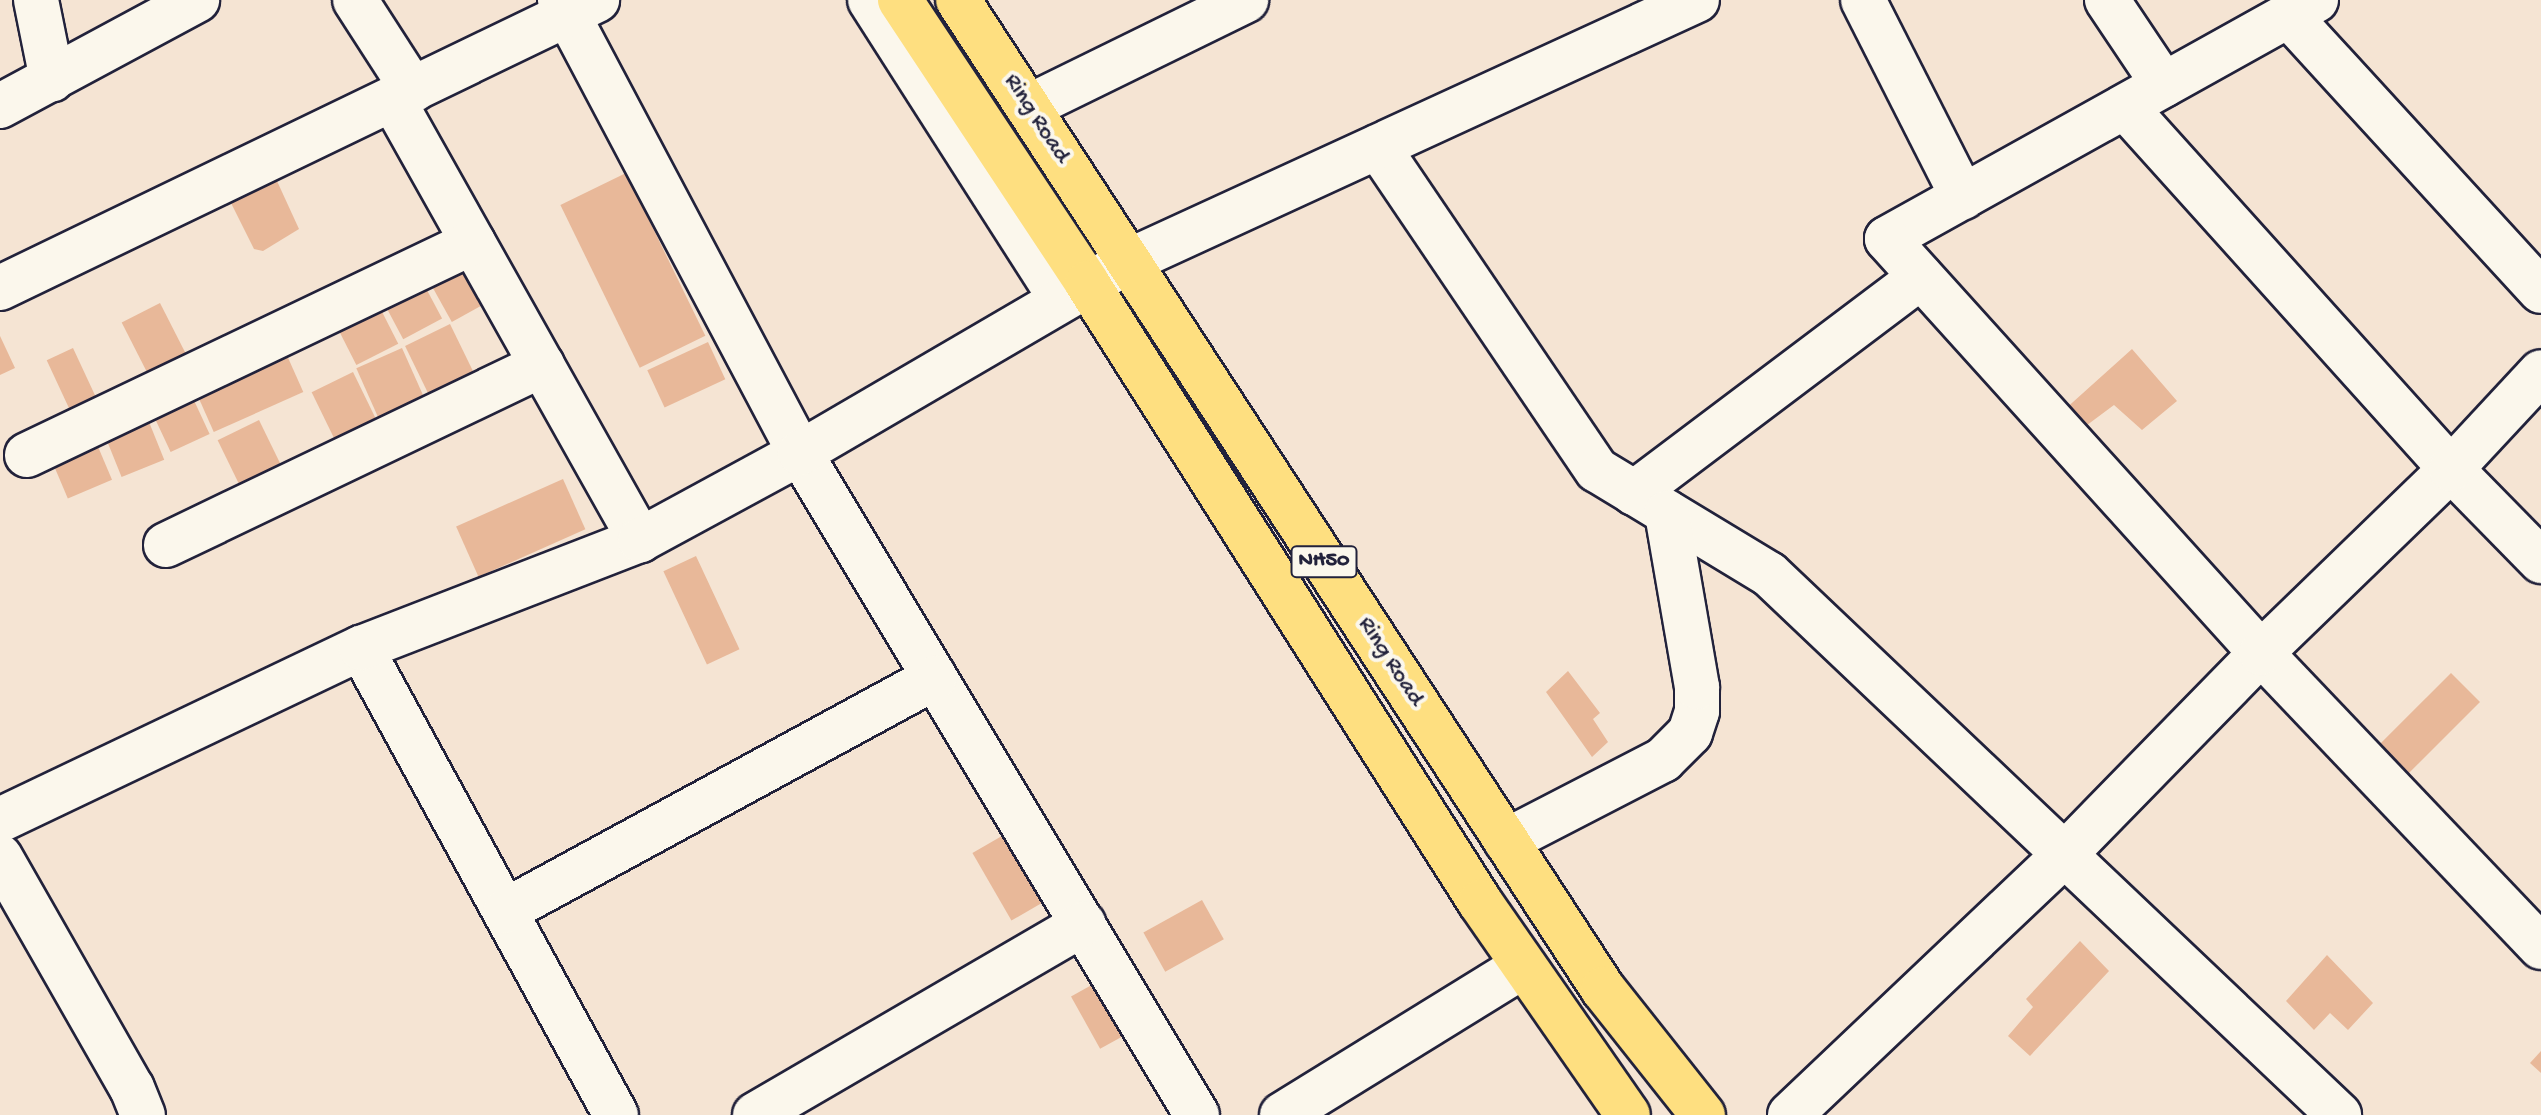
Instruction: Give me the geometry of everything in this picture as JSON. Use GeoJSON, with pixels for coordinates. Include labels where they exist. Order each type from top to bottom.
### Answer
{"type":"FeatureCollection","features":[{"type":"Feature","properties":{"kind":"highway","name":"Ring Road"},"geometry":{"type":"LineString","coordinates":[[900,0],[1074,291],[1523,966],[1628,1115]]}},
{"type":"Feature","properties":{"kind":"highway","name":"Ring Road"},"geometry":{"type":"LineString","coordinates":[[958,0],[1603,989],[1703,1115]]}},
{"type":"Feature","properties":{"kind":"street"},"geometry":{"type":"LineString","coordinates":[[36,0],[52,79]]}},
{"type":"Feature","properties":{"kind":"street"},"geometry":{"type":"LineString","coordinates":[[0,106],[197,0]]}},
{"type":"Feature","properties":{"kind":"street"},"geometry":{"type":"LineString","coordinates":[[355,0],[473,242],[640,540]]}},
{"type":"Feature","properties":{"kind":"street"},"geometry":{"type":"LineString","coordinates":[[870,0],[1074,291]]}},
{"type":"Feature","properties":{"kind":"street"},"geometry":{"type":"LineString","coordinates":[[1028,107],[1246,0]]}},
{"type":"Feature","properties":{"kind":"street"},"geometry":{"type":"LineString","coordinates":[[0,820],[361,648],[640,540],[800,453],[1129,261],[1697,0]]}},
{"type":"Feature","properties":{"kind":"street"},"geometry":{"type":"LineString","coordinates":[[1863,0],[1963,197]]}},
{"type":"Feature","properties":{"kind":"street"},"geometry":{"type":"LineString","coordinates":[[2107,0],[2164,85]]}},
{"type":"Feature","properties":{"kind":"street"},"geometry":{"type":"LineString","coordinates":[[0,288],[403,95],[575,5],[800,453],[1197,1115]]}},
{"type":"Feature","properties":{"kind":"street"},"geometry":{"type":"LineString","coordinates":[[2541,291],[2302,8],[1887,239],[2261,653],[2541,947]]}},
{"type":"Feature","properties":{"kind":"street"},"geometry":{"type":"LineString","coordinates":[[2125,107],[2451,469],[2541,561]]}},
{"type":"Feature","properties":{"kind":"street"},"geometry":{"type":"LineString","coordinates":[[1378,147],[1597,470],[1769,574],[2339,1115]]}},
{"type":"Feature","properties":{"kind":"street"},"geometry":{"type":"LineString","coordinates":[[27,455],[473,242]]}},
{"type":"Feature","properties":{"kind":"street"},"geometry":{"type":"LineString","coordinates":[[1650,503],[1921,277]]}},
{"type":"Feature","properties":{"kind":"street"},"geometry":{"type":"LineString","coordinates":[[166,545],[542,365]]}},
{"type":"Feature","properties":{"kind":"street"},"geometry":{"type":"LineString","coordinates":[[1790,1115],[2063,856],[2261,653],[2451,469],[2541,372]]}},
{"type":"Feature","properties":{"kind":"street"},"geometry":{"type":"LineString","coordinates":[[1506,841],[1663,760],[1690,733],[1697,711],[1697,687],[1650,503]]}},
{"type":"Feature","properties":{"kind":"street"},"geometry":{"type":"LineString","coordinates":[[361,648],[616,1115]]}},
{"type":"Feature","properties":{"kind":"street"},"geometry":{"type":"LineString","coordinates":[[505,911],[935,678]]}},
{"type":"Feature","properties":{"kind":"street"},"geometry":{"type":"LineString","coordinates":[[0,857],[132,1088],[143,1115]]}},
{"type":"Feature","properties":{"kind":"street"},"geometry":{"type":"LineString","coordinates":[[755,1115],[1083,924]]}},
{"type":"Feature","properties":{"kind":"street"},"geometry":{"type":"LineString","coordinates":[[1282,1115],[1523,966]]}},
{"type":"Feature","properties":{"kind":"building"},"geometry":{"type":"Polygon","coordinates":[[[271,168],[299,229],[263,251],[254,249],[226,193],[271,168]]]}},
{"type":"Feature","properties":{"kind":"building"},"geometry":{"type":"Polygon","coordinates":[[[626,173],[705,336],[640,368],[560,205],[626,173]]]}},
{"type":"Feature","properties":{"kind":"building"},"geometry":{"type":"Polygon","coordinates":[[[469,252],[495,298],[452,322],[426,276],[469,252]]]}},
{"type":"Feature","properties":{"kind":"building"},"geometry":{"type":"Polygon","coordinates":[[[420,277],[442,318],[403,339],[381,298],[420,277]]]}},
{"type":"Feature","properties":{"kind":"building"},"geometry":{"type":"Polygon","coordinates":[[[376,300],[398,344],[356,365],[334,321],[376,300]]]}},
{"type":"Feature","properties":{"kind":"building"},"geometry":{"type":"Polygon","coordinates":[[[160,303],[187,356],[149,376],[122,323],[160,303]]]}},
{"type":"Feature","properties":{"kind":"building"},"geometry":{"type":"Polygon","coordinates":[[[450,324],[476,377],[431,399],[405,346],[450,324]]]}},
{"type":"Feature","properties":{"kind":"building"},"geometry":{"type":"Polygon","coordinates":[[[0,336],[15,368],[0,375],[0,336]]]}},
{"type":"Feature","properties":{"kind":"building"},"geometry":{"type":"Polygon","coordinates":[[[708,342],[725,379],[665,407],[647,370],[708,342]]]}},
{"type":"Feature","properties":{"kind":"building"},"geometry":{"type":"Polygon","coordinates":[[[73,348],[102,410],[75,422],[47,360],[73,348]]]}},
{"type":"Feature","properties":{"kind":"building"},"geometry":{"type":"Polygon","coordinates":[[[402,348],[430,410],[384,430],[356,368],[402,348]]]}},
{"type":"Feature","properties":{"kind":"building"},"geometry":{"type":"Polygon","coordinates":[[[2132,349],[2177,401],[2142,430],[2114,405],[2079,431],[2063,411],[2132,349]]]}},
{"type":"Feature","properties":{"kind":"building"},"geometry":{"type":"Polygon","coordinates":[[[285,351],[303,392],[214,432],[195,391],[285,351]]]}},
{"type":"Feature","properties":{"kind":"building"},"geometry":{"type":"Polygon","coordinates":[[[353,372],[383,434],[342,454],[312,392],[353,372]]]}},
{"type":"Feature","properties":{"kind":"building"},"geometry":{"type":"Polygon","coordinates":[[[191,394],[210,434],[171,452],[152,412],[191,394]]]}},
{"type":"Feature","properties":{"kind":"building"},"geometry":{"type":"Polygon","coordinates":[[[147,417],[164,460],[122,477],[104,434],[147,417]]]}},
{"type":"Feature","properties":{"kind":"building"},"geometry":{"type":"Polygon","coordinates":[[[259,420],[287,478],[246,498],[218,440],[259,420]]]}},
{"type":"Feature","properties":{"kind":"building"},"geometry":{"type":"Polygon","coordinates":[[[96,442],[112,480],[68,498],[52,461],[96,442]]]}},
{"type":"Feature","properties":{"kind":"building"},"geometry":{"type":"Polygon","coordinates":[[[563,479],[585,529],[478,577],[456,527],[563,479]]]}},
{"type":"Feature","properties":{"kind":"building"},"geometry":{"type":"Polygon","coordinates":[[[696,556],[740,649],[707,665],[663,571],[696,556]]]}},
{"type":"Feature","properties":{"kind":"building"},"geometry":{"type":"Polygon","coordinates":[[[1568,671],[1600,713],[1593,719],[1608,742],[1592,757],[1546,692],[1568,671]]]}},
{"type":"Feature","properties":{"kind":"building"},"geometry":{"type":"Polygon","coordinates":[[[2451,673],[2480,702],[2407,775],[2378,746],[2451,673]]]}},
{"type":"Feature","properties":{"kind":"building"},"geometry":{"type":"Polygon","coordinates":[[[1014,829],[1053,897],[1011,921],[972,853],[1014,829]]]}},
{"type":"Feature","properties":{"kind":"building"},"geometry":{"type":"Polygon","coordinates":[[[1202,900],[1224,939],[1165,972],[1143,932],[1202,900]]]}},
{"type":"Feature","properties":{"kind":"building"},"geometry":{"type":"Polygon","coordinates":[[[2080,941],[2109,971],[2030,1056],[2008,1036],[2033,1007],[2026,999],[2080,941]]]}},
{"type":"Feature","properties":{"kind":"building"},"geometry":{"type":"Polygon","coordinates":[[[2327,955],[2373,1003],[2348,1030],[2330,1013],[2314,1030],[2286,1001],[2327,955]]]}},
{"type":"Feature","properties":{"kind":"building"},"geometry":{"type":"Polygon","coordinates":[[[1106,977],[1135,1029],[1100,1049],[1071,996],[1106,977]]]}},
{"type":"Feature","properties":{"kind":"building"},"geometry":{"type":"Polygon","coordinates":[[[2541,1051],[2541,1073],[2530,1063],[2541,1051]]]}}]}
